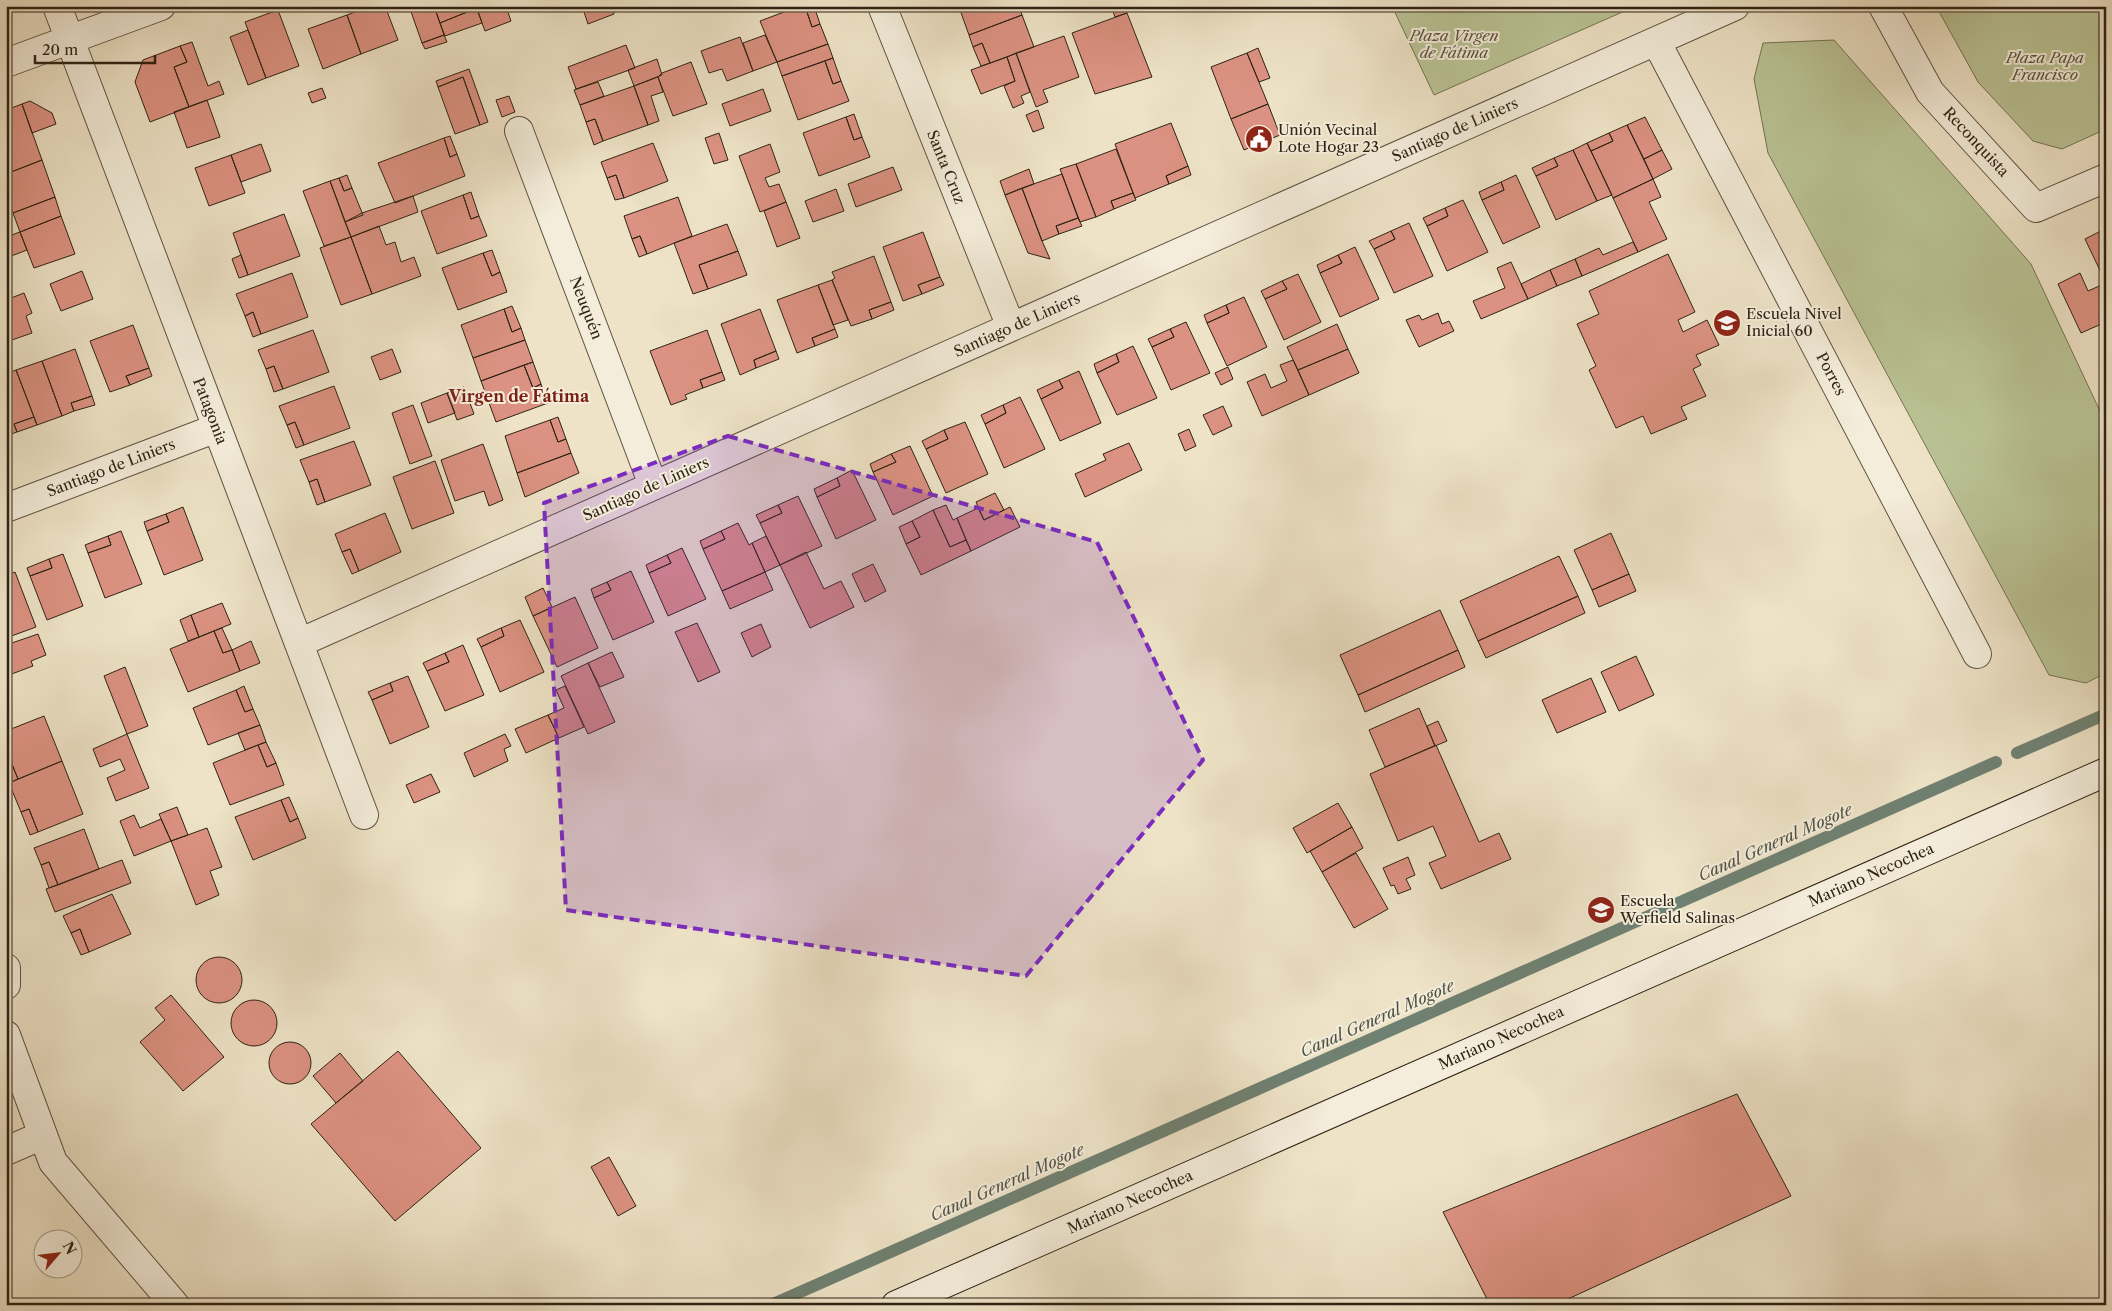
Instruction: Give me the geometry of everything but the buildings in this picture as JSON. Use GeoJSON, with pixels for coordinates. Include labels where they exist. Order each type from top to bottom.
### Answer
{"type":"FeatureCollection","features":[{"type":"Feature","properties":{"kind":"street","name":"Patagonia"},"geometry":{"type":"LineString","coordinates":[[57,6],[364,815]]}},
{"type":"Feature","properties":{"kind":"street"},"geometry":{"type":"LineString","coordinates":[[6,63],[161,6]]}},
{"type":"Feature","properties":{"kind":"street","name":"Santa Cruz"},"geometry":{"type":"LineString","coordinates":[[882,6],[1011,327]]}},
{"type":"Feature","properties":{"kind":"street","name":"Santiago de Liniers"},"geometry":{"type":"LineString","coordinates":[[299,643],[1735,6]]}},
{"type":"Feature","properties":{"kind":"street","name":"Reconquista"},"geometry":{"type":"LineString","coordinates":[[1883,6],[1930,92],[2036,208],[2106,178]]}},
{"type":"Feature","properties":{"kind":"street","name":"Porres"},"geometry":{"type":"LineString","coordinates":[[1656,41],[1978,654]]}},
{"type":"Feature","properties":{"kind":"street","name":"Neuquén"},"geometry":{"type":"LineString","coordinates":[[519,131],[653,486]]}},
{"type":"Feature","properties":{"kind":"street","name":"Santiago de Liniers"},"geometry":{"type":"LineString","coordinates":[[6,508],[217,428]]}},
{"type":"Feature","properties":{"kind":"street","name":"Mariano Necochea"},"geometry":{"type":"LineString","coordinates":[[896,1305],[2106,772]]}},
{"type":"Feature","properties":{"kind":"street"},"geometry":{"type":"LineString","coordinates":[[6,1035],[53,1162],[175,1305]]}},
{"type":"Feature","properties":{"kind":"street"},"geometry":{"type":"LineString","coordinates":[[6,1152],[43,1135]]}},
{"type":"Feature","properties":{"kind":"highlighted area"},"geometry":{"type":"Polygon","coordinates":[[[728,436],[1097,542],[1203,760],[1026,976],[566,910],[544,503],[728,436]]]}},
{"type":"Feature","properties":{"kind":"green space","name":"Plaza Virgen de Fátima"},"geometry":{"type":"Polygon","coordinates":[[[1392,6],[1636,6],[1434,95],[1392,6]]]}},
{"type":"Feature","properties":{"kind":"green space","name":"Plaza Papa Francisco"},"geometry":{"type":"Polygon","coordinates":[[[1936,6],[2106,6],[2106,129],[2062,149],[2033,141],[1978,82],[1936,6]]]}},
{"type":"Feature","properties":{"kind":"green space"},"geometry":{"type":"Polygon","coordinates":[[[1834,40],[2031,264],[2106,424],[2106,673],[2086,683],[2049,675],[1768,153],[1754,79],[1763,43],[1834,40]]]}},
{"type":"Feature","properties":{"kind":"waterway","name":"Canal General Mogote"},"geometry":{"type":"LineString","coordinates":[[2017,753],[2106,714]]}},
{"type":"Feature","properties":{"kind":"waterway","name":"Canal General Mogote"},"geometry":{"type":"LineString","coordinates":[[771,1305],[1996,762]]}},
{"type":"Feature","properties":{"kind":"place","name":"Unión Vecinal Lote Hogar 23"},"geometry":{"type":"Point","coordinates":[1259,139]}},
{"type":"Feature","properties":{"kind":"place","name":"Escuela Nivel Inicial 60"},"geometry":{"type":"Point","coordinates":[1727,323]}},
{"type":"Feature","properties":{"kind":"place","name":"Escuela Werfield Salinas"},"geometry":{"type":"Point","coordinates":[1601,910]}},
{"type":"Feature","properties":{"kind":"district","name":"Virgen de Fátima"},"geometry":{"type":"Point","coordinates":[519,396]}}]}
